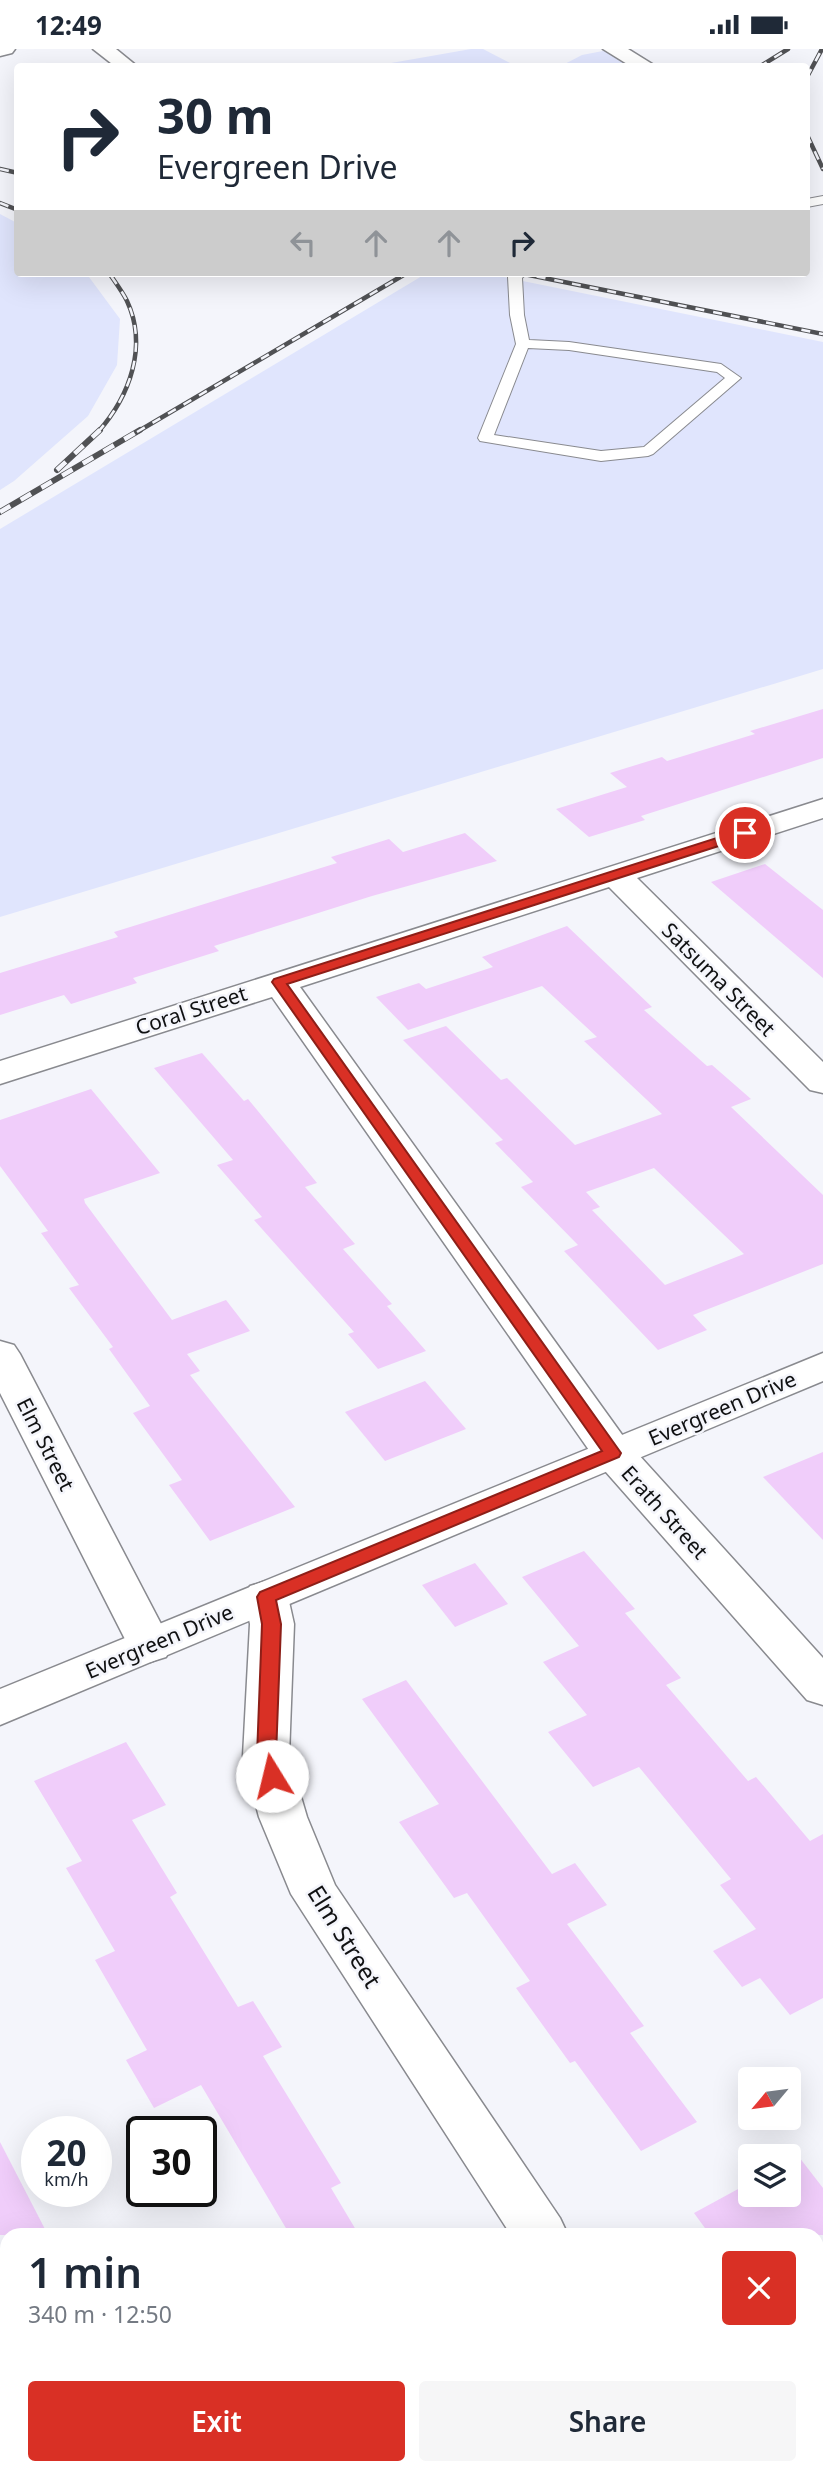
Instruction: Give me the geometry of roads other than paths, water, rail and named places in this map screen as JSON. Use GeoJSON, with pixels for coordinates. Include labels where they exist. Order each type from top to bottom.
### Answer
{"type":"FeatureCollection","features":[{"type":"Feature","properties":{"kind":"street"},"geometry":{"type":"LineString","coordinates":[[0,50],[5,49]]}},
{"type":"Feature","properties":{"kind":"street"},"geometry":{"type":"LineString","coordinates":[[103,49],[123,63]]}},
{"type":"Feature","properties":{"kind":"street"},"geometry":{"type":"LineString","coordinates":[[613,49],[640,63]]}},
{"type":"Feature","properties":{"kind":"street","name":"Coral Street"},"geometry":{"type":"LineString","coordinates":[[0,1073],[823,808]]}},
{"type":"Feature","properties":{"kind":"street","name":"Satsuma Street"},"geometry":{"type":"LineString","coordinates":[[615,875],[823,1082]]}},
{"type":"Feature","properties":{"kind":"street","name":"Erath Street"},"geometry":{"type":"LineString","coordinates":[[279,982],[613,1453],[823,1688]]}},
{"type":"Feature","properties":{"kind":"street","name":"Elm Street"},"geometry":{"type":"LineString","coordinates":[[0,1354],[150,1645]]}},
{"type":"Feature","properties":{"kind":"street","name":"Evergreen Drive"},"geometry":{"type":"LineString","coordinates":[[0,1708],[823,1366]]}},
{"type":"Feature","properties":{"kind":"street","name":"Elm Street"},"geometry":{"type":"LineString","coordinates":[[266,1597],[272,1624],[266,1756],[284,1817],[315,1894],[536,2228]]}},
{"type":"Feature","properties":{"kind":"lane"},"geometry":{"type":"LineString","coordinates":[[515,277],[517,315],[523,344],[485,438],[601,456],[648,450],[734,378],[721,368],[569,346],[523,344]]}},
{"type":"Feature","properties":{"kind":"railway"},"geometry":{"type":"LineString","coordinates":[[765,63],[788,49]]}},
{"type":"Feature","properties":{"kind":"railway"},"geometry":{"type":"LineString","coordinates":[[810,71],[822,49]]}},
{"type":"Feature","properties":{"kind":"railway"},"geometry":{"type":"LineString","coordinates":[[810,141],[823,169]]}},
{"type":"Feature","properties":{"kind":"railway"},"geometry":{"type":"LineString","coordinates":[[0,169],[14,172]]}},
{"type":"Feature","properties":{"kind":"railway"},"geometry":{"type":"LineString","coordinates":[[0,203],[14,208]]}},
{"type":"Feature","properties":{"kind":"railway"},"geometry":{"type":"LineString","coordinates":[[98,431],[127,387],[135,353],[133,318],[125,297],[112,277]]}},
{"type":"Feature","properties":{"kind":"railway"},"geometry":{"type":"LineString","coordinates":[[137,432],[400,277]]}},
{"type":"Feature","properties":{"kind":"railway"},"geometry":{"type":"LineString","coordinates":[[539,277],[823,334]]}},
{"type":"Feature","properties":{"kind":"railway"},"geometry":{"type":"LineString","coordinates":[[0,512],[140,430]]}},
{"type":"Feature","properties":{"kind":"railway"},"geometry":{"type":"LineString","coordinates":[[57,470],[98,431]]}}]}
